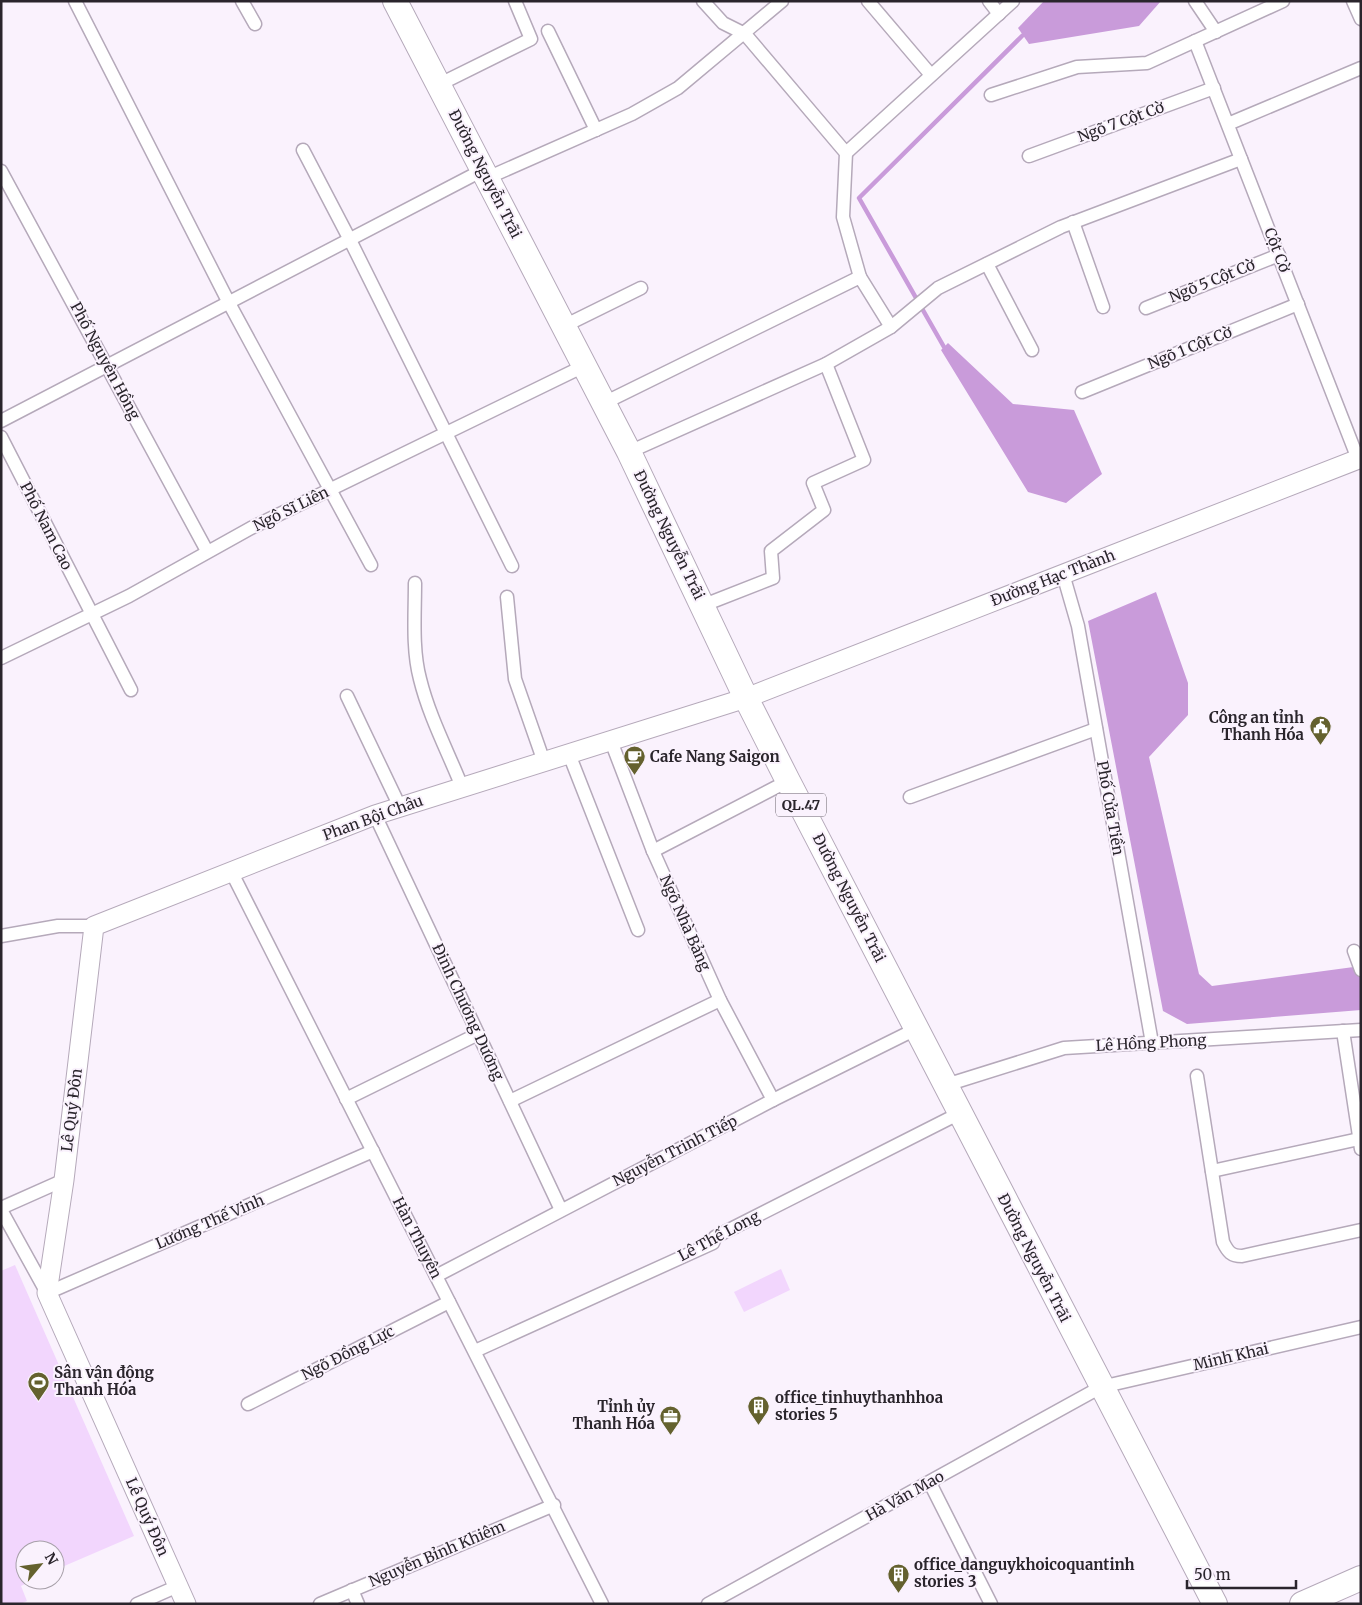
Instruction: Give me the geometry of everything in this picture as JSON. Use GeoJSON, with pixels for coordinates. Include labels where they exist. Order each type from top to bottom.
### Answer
{"type":"FeatureCollection","features":[{"type":"Feature","properties":{"kind":"highway","name":"Đường Nguyễn Trãi"},"geometry":{"type":"LineString","coordinates":[[395,1],[629,452],[704,605],[746,698],[1215,1604]]}},
{"type":"Feature","properties":{"kind":"highway"},"geometry":{"type":"LineString","coordinates":[[1302,1604],[1361,1578]]}},
{"type":"Feature","properties":{"kind":"street"},"geometry":{"type":"LineString","coordinates":[[75,1],[229,303],[371,565]]}},
{"type":"Feature","properties":{"kind":"street"},"geometry":{"type":"LineString","coordinates":[[242,1],[255,24]]}},
{"type":"Feature","properties":{"kind":"street"},"geometry":{"type":"LineString","coordinates":[[438,85],[531,39],[514,1]]}},
{"type":"Feature","properties":{"kind":"street"},"geometry":{"type":"LineString","coordinates":[[703,1],[723,22],[745,34],[846,152],[843,217],[860,277],[891,328]]}},
{"type":"Feature","properties":{"kind":"street"},"geometry":{"type":"LineString","coordinates":[[1,421],[350,240],[485,174],[632,114],[678,88],[745,34],[782,1]]}},
{"type":"Feature","properties":{"kind":"street"},"geometry":{"type":"LineString","coordinates":[[868,1],[931,75]]}},
{"type":"Feature","properties":{"kind":"street"},"geometry":{"type":"LineString","coordinates":[[989,1],[999,14]]}},
{"type":"Feature","properties":{"kind":"street"},"geometry":{"type":"LineString","coordinates":[[846,152],[1013,1]]}},
{"type":"Feature","properties":{"kind":"street"},"geometry":{"type":"LineString","coordinates":[[1195,1],[1216,32]]}},
{"type":"Feature","properties":{"kind":"street"},"geometry":{"type":"LineString","coordinates":[[991,95],[1077,66],[1147,63],[1283,1]]}},
{"type":"Feature","properties":{"kind":"street"},"geometry":{"type":"LineString","coordinates":[[1353,1],[1361,20]]}},
{"type":"Feature","properties":{"kind":"street"},"geometry":{"type":"LineString","coordinates":[[548,31],[596,130]]}},
{"type":"Feature","properties":{"kind":"street","name":"Cột Cờ"},"geometry":{"type":"LineString","coordinates":[[1195,41],[1360,459]]}},
{"type":"Feature","properties":{"kind":"street"},"geometry":{"type":"LineString","coordinates":[[1228,124],[1361,68]]}},
{"type":"Feature","properties":{"kind":"street","name":"Ngõ 7 Cột Cờ"},"geometry":{"type":"LineString","coordinates":[[1029,156],[1214,88]]}},
{"type":"Feature","properties":{"kind":"street"},"geometry":{"type":"LineString","coordinates":[[303,150],[350,240],[512,566]]}},
{"type":"Feature","properties":{"kind":"street"},"geometry":{"type":"LineString","coordinates":[[629,452],[826,364],[891,328],[938,288],[1073,222],[1241,159]]}},
{"type":"Feature","properties":{"kind":"street","name":"Phố Nguyên Hồng"},"geometry":{"type":"LineString","coordinates":[[1,171],[207,551]]}},
{"type":"Feature","properties":{"kind":"street"},"geometry":{"type":"LineString","coordinates":[[1073,222],[1103,307]]}},
{"type":"Feature","properties":{"kind":"street","name":"Ngõ 5 Cột Cờ"},"geometry":{"type":"LineString","coordinates":[[1146,308],[1279,255]]}},
{"type":"Feature","properties":{"kind":"street"},"geometry":{"type":"LineString","coordinates":[[987,264],[1032,350]]}},
{"type":"Feature","properties":{"kind":"street"},"geometry":{"type":"LineString","coordinates":[[604,403],[860,277]]}},
{"type":"Feature","properties":{"kind":"street"},"geometry":{"type":"LineString","coordinates":[[564,326],[640,288]]}},
{"type":"Feature","properties":{"kind":"street","name":"Ngõ 1 Cột Cờ"},"geometry":{"type":"LineString","coordinates":[[1082,392],[1298,304]]}},
{"type":"Feature","properties":{"kind":"street"},"geometry":{"type":"LineString","coordinates":[[704,605],[773,578],[771,551],[824,510],[813,483],[864,460],[826,364]]}},
{"type":"Feature","properties":{"kind":"street","name":"Ngô Sĩ Liên"},"geometry":{"type":"LineString","coordinates":[[1,658],[129,596],[207,551],[446,432],[584,366]]}},
{"type":"Feature","properties":{"kind":"street","name":"Phố Nam Cao"},"geometry":{"type":"LineString","coordinates":[[1,438],[130,690]]}},
{"type":"Feature","properties":{"kind":"street","name":"Đường Hạc Thành"},"geometry":{"type":"LineString","coordinates":[[746,698],[1360,459]]}},
{"type":"Feature","properties":{"kind":"street","name":"Phố Cửa Tiền"},"geometry":{"type":"LineString","coordinates":[[1064,574],[1078,626],[1152,1043]]}},
{"type":"Feature","properties":{"kind":"street"},"geometry":{"type":"LineString","coordinates":[[415,583],[416,648],[419,678],[426,702],[462,787]]}},
{"type":"Feature","properties":{"kind":"street"},"geometry":{"type":"LineString","coordinates":[[507,596],[515,679],[544,762]]}},
{"type":"Feature","properties":{"kind":"street"},"geometry":{"type":"LineString","coordinates":[[347,696],[400,807]]}},
{"type":"Feature","properties":{"kind":"street","name":"Phan Bội Châu"},"geometry":{"type":"LineString","coordinates":[[1,936],[58,926],[94,926],[375,815],[746,698]]}},
{"type":"Feature","properties":{"kind":"street"},"geometry":{"type":"LineString","coordinates":[[910,797],[1096,729]]}},
{"type":"Feature","properties":{"kind":"street","name":"Ngõ Nhà Bảng"},"geometry":{"type":"LineString","coordinates":[[611,740],[653,851],[720,1000],[773,1100]]}},
{"type":"Feature","properties":{"kind":"street"},"geometry":{"type":"LineString","coordinates":[[570,754],[638,930]]}},
{"type":"Feature","properties":{"kind":"street"},"geometry":{"type":"LineString","coordinates":[[653,851],[788,780]]}},
{"type":"Feature","properties":{"kind":"street","name":"Đinh Chương Dương"},"geometry":{"type":"LineString","coordinates":[[375,815],[561,1210]]}},
{"type":"Feature","properties":{"kind":"street","name":"Hàn Thuyên"},"geometry":{"type":"LineString","coordinates":[[232,873],[602,1604]]}},
{"type":"Feature","properties":{"kind":"street","name":"Lê Quý Đôn"},"geometry":{"type":"LineString","coordinates":[[47,1292],[64,1180],[94,926]]}},
{"type":"Feature","properties":{"kind":"street"},"geometry":{"type":"LineString","coordinates":[[1354,951],[1361,970]]}},
{"type":"Feature","properties":{"kind":"street"},"geometry":{"type":"LineString","coordinates":[[510,1101],[720,1000]]}},
{"type":"Feature","properties":{"kind":"street","name":"Nguyễn Trinh Tiếp"},"geometry":{"type":"LineString","coordinates":[[436,1276],[773,1100],[916,1029]]}},
{"type":"Feature","properties":{"kind":"street","name":"Lê Hồng Phong"},"geometry":{"type":"LineString","coordinates":[[946,1085],[1064,1048],[1361,1030]]}},
{"type":"Feature","properties":{"kind":"street"},"geometry":{"type":"LineString","coordinates":[[1212,1171],[1360,1144],[1343,1031]]}},
{"type":"Feature","properties":{"kind":"street"},"geometry":{"type":"LineString","coordinates":[[346,1099],[478,1034]]}},
{"type":"Feature","properties":{"kind":"street"},"geometry":{"type":"LineString","coordinates":[[1197,1076],[1223,1242],[1233,1256],[1242,1256],[1361,1230]]}},
{"type":"Feature","properties":{"kind":"street","name":"Lê Thế Long"},"geometry":{"type":"LineString","coordinates":[[475,1351],[713,1243],[715,1237],[960,1113]]}},
{"type":"Feature","properties":{"kind":"street","name":"Lương Thế Vinh"},"geometry":{"type":"LineString","coordinates":[[47,1292],[373,1151]]}},
{"type":"Feature","properties":{"kind":"street"},"geometry":{"type":"LineString","coordinates":[[1,1209],[64,1180]]}},
{"type":"Feature","properties":{"kind":"street","name":"Lê Quý Đôn"},"geometry":{"type":"LineString","coordinates":[[1,1209],[47,1292],[186,1604]]}},
{"type":"Feature","properties":{"kind":"street","name":"Ngõ Đồng Lực"},"geometry":{"type":"LineString","coordinates":[[248,1404],[449,1302]]}},
{"type":"Feature","properties":{"kind":"street","name":"Minh Khai"},"geometry":{"type":"LineString","coordinates":[[1101,1387],[1361,1327]]}},
{"type":"Feature","properties":{"kind":"street","name":"Hà Văn Mao"},"geometry":{"type":"LineString","coordinates":[[708,1604],[1101,1387]]}},
{"type":"Feature","properties":{"kind":"street"},"geometry":{"type":"LineString","coordinates":[[930,1483],[991,1604]]}},
{"type":"Feature","properties":{"kind":"street","name":"Nguyễn Bỉnh Khiêm"},"geometry":{"type":"LineString","coordinates":[[320,1604],[554,1506]]}},
{"type":"Feature","properties":{"kind":"street"},"geometry":{"type":"LineString","coordinates":[[137,1604],[178,1586]]}},
{"type":"Feature","properties":{"kind":"street"},"geometry":{"type":"LineString","coordinates":[[352,1590],[358,1604]]}},
{"type":"Feature","properties":{"kind":"shaded area"},"geometry":{"type":"Polygon","coordinates":[[[1044,1],[1161,1],[1139,26],[1029,44],[1018,28],[1044,1]]]}},
{"type":"Feature","properties":{"kind":"shaded area"},"geometry":{"type":"Polygon","coordinates":[[[948,343],[1013,404],[1074,410],[1102,474],[1066,503],[1028,492],[941,350],[948,343]]]}},
{"type":"Feature","properties":{"kind":"shaded area"},"geometry":{"type":"Polygon","coordinates":[[[1156,592],[1188,683],[1188,715],[1149,757],[1199,974],[1212,986],[1361,966],[1361,1010],[1187,1024],[1163,1011],[1088,621],[1156,592]]]}},
{"type":"Feature","properties":{"kind":"shaded area","name":"Sân vận động Thanh Hóa"},"geometry":{"type":"Polygon","coordinates":[[[15,1265],[134,1536],[65,1566],[65,1540],[15,1540],[15,1590],[23,1590],[27,1601],[20,1604],[1,1604],[1,1271],[15,1265]]]}},
{"type":"Feature","properties":{"kind":"shaded area"},"geometry":{"type":"Polygon","coordinates":[[[781,1269],[790,1290],[744,1312],[734,1292],[781,1269]]]}},
{"type":"Feature","properties":{"kind":"waterway"},"geometry":{"type":"LineString","coordinates":[[944,347],[859,198],[1022,36]]}},
{"type":"Feature","properties":{"kind":"place","name":"Công an tỉnh Thanh Hóa"},"geometry":{"type":"Point","coordinates":[1320,746]}},
{"type":"Feature","properties":{"kind":"place","name":"Cafe Nang Saigon"},"geometry":{"type":"Point","coordinates":[634,776]}},
{"type":"Feature","properties":{"kind":"place","name":"Sân vận động Thanh Hóa"},"geometry":{"type":"Point","coordinates":[38,1401]}},
{"type":"Feature","properties":{"kind":"place","name":"office_tinhuythanhhoa stories 5"},"geometry":{"type":"Point","coordinates":[759,1426]}},
{"type":"Feature","properties":{"kind":"place","name":"Tỉnh ủy Thanh Hóa"},"geometry":{"type":"Point","coordinates":[671,1435]}},
{"type":"Feature","properties":{"kind":"place","name":"office_danguykhoicoquantinh stories 3"},"geometry":{"type":"Point","coordinates":[898,1593]}}]}
